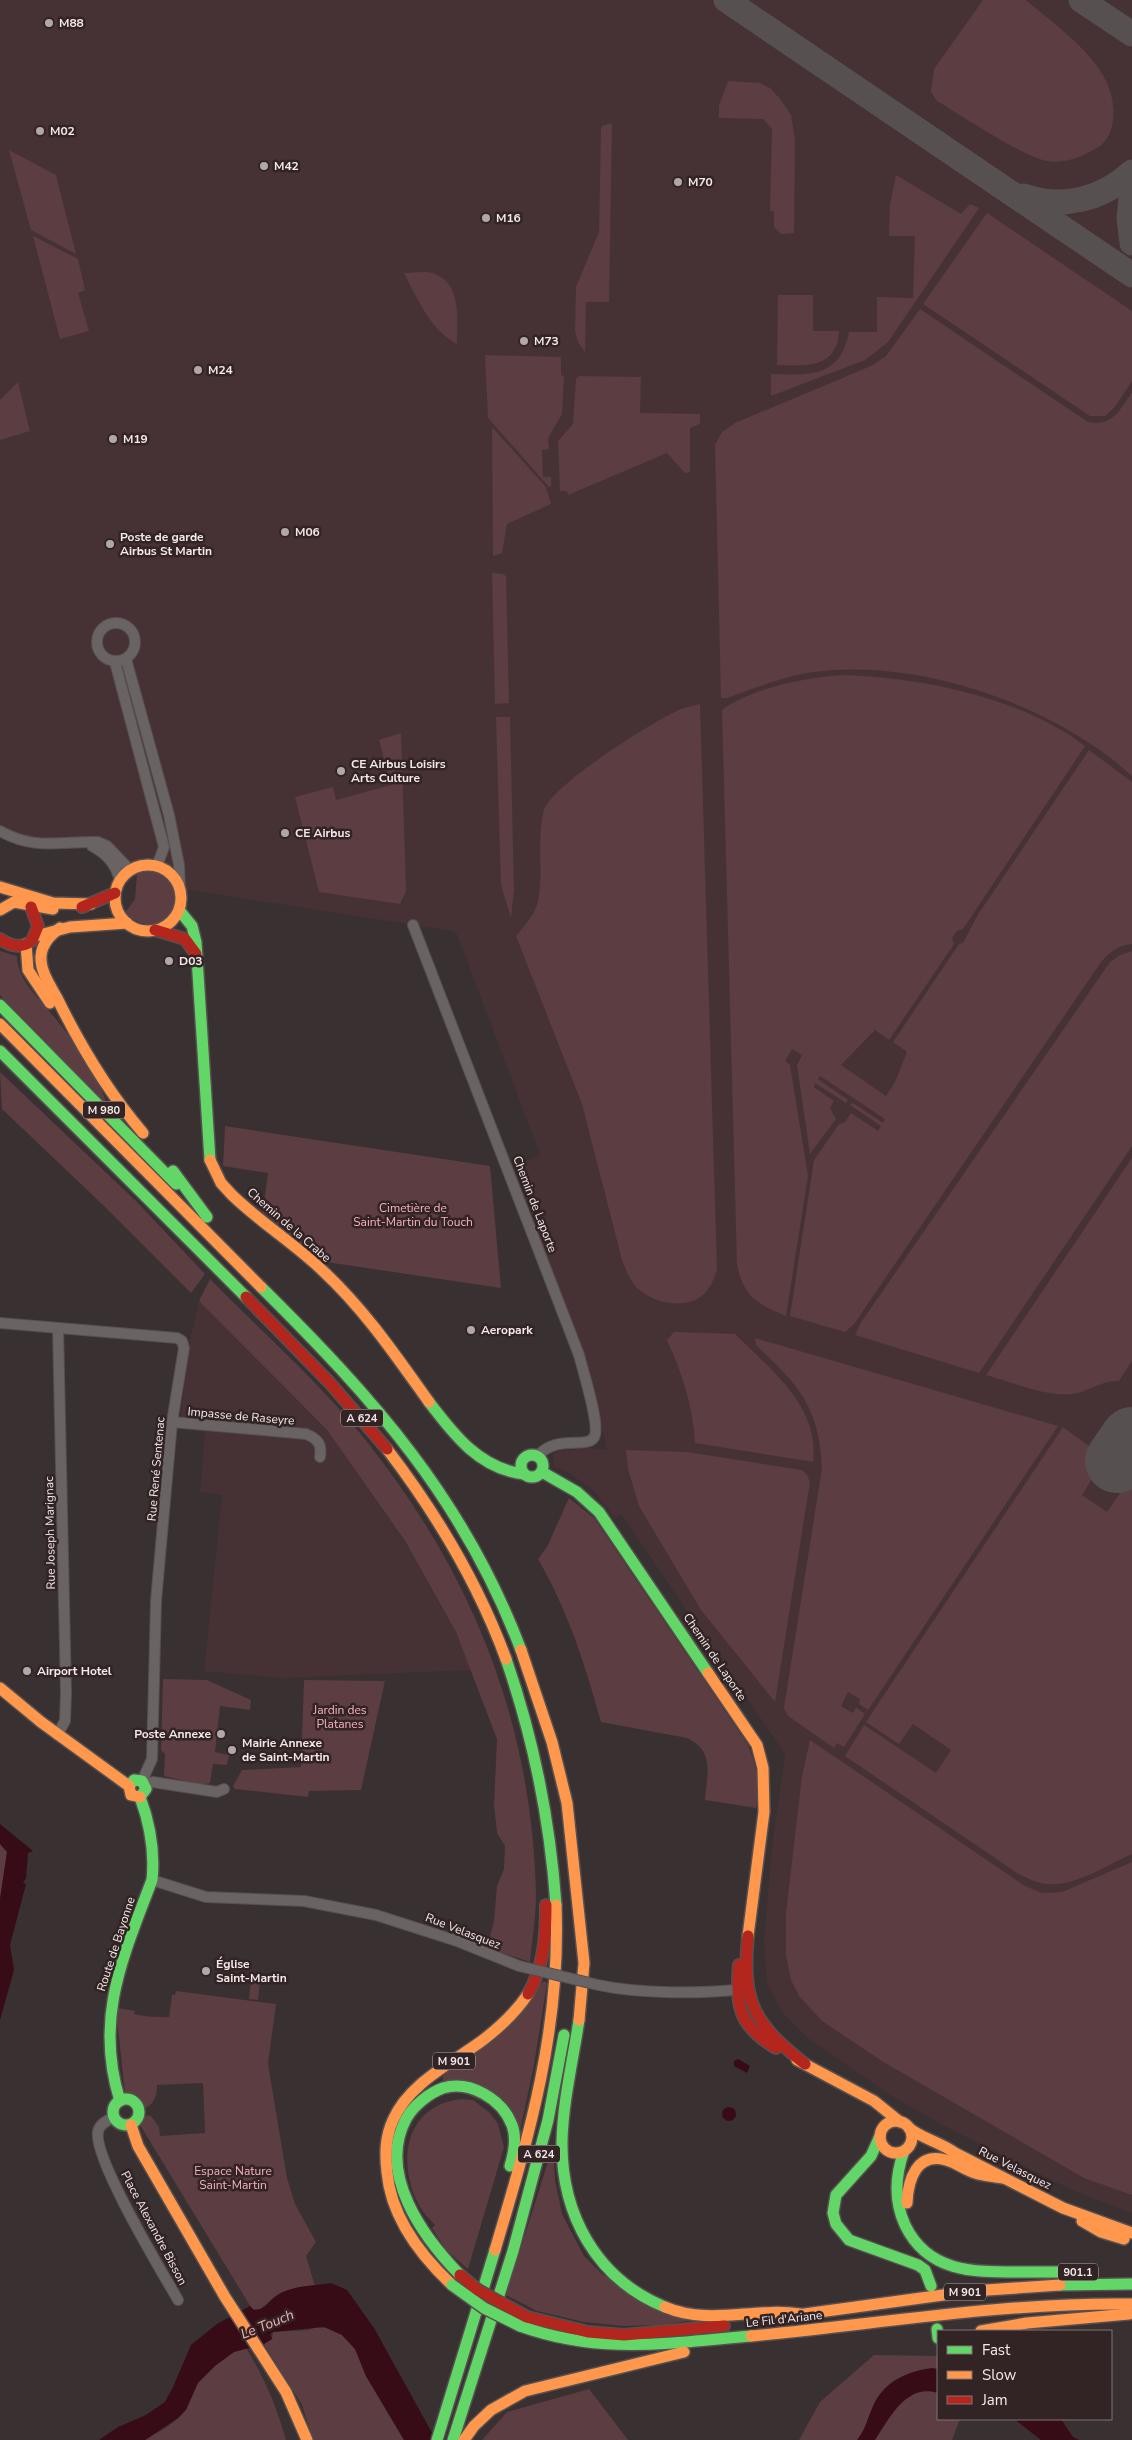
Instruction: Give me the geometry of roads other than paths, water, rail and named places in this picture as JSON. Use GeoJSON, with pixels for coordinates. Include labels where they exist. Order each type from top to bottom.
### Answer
{"type":"FeatureCollection","features":[{"type":"Feature","properties":{"kind":"main road"},"geometry":{"type":"LineString","coordinates":[[127,924],[118,911],[116,893],[120,881],[130,870],[143,865],[157,866],[174,877],[180,889],[179,910],[170,923],[155,930]]}},
{"type":"Feature","properties":{"kind":"main road"},"geometry":{"type":"LineString","coordinates":[[0,888],[53,903],[78,902],[91,904]]}},
{"type":"Feature","properties":{"kind":"main road"},"geometry":{"type":"LineString","coordinates":[[0,897],[31,907],[62,910],[91,904],[116,893]]}},
{"type":"Feature","properties":{"kind":"main road"},"geometry":{"type":"LineString","coordinates":[[0,910],[14,902]]}},
{"type":"Feature","properties":{"kind":"main road"},"geometry":{"type":"LineString","coordinates":[[31,907],[39,922],[36,936]]}},
{"type":"Feature","properties":{"kind":"main road","name":"Chemin de la Crabe"},"geometry":{"type":"LineString","coordinates":[[179,910],[192,926],[196,942],[205,1060],[209,1157],[214,1175],[254,1215],[308,1257],[332,1279],[390,1346],[456,1437],[470,1451],[500,1470],[524,1474]]}},
{"type":"Feature","properties":{"kind":"main road"},"geometry":{"type":"LineString","coordinates":[[0,939],[12,946],[26,944],[36,936],[60,928],[97,923],[127,924],[140,930],[155,930],[185,939],[196,954]]}},
{"type":"Feature","properties":{"kind":"main road"},"geometry":{"type":"LineString","coordinates":[[60,928],[46,941],[40,960],[74,1035]]}},
{"type":"Feature","properties":{"kind":"main road"},"geometry":{"type":"LineString","coordinates":[[26,944],[26,970],[74,1035],[112,1097],[150,1141],[207,1217]]}},
{"type":"Feature","properties":{"kind":"main road","name":"M 980"},"geometry":{"type":"LineString","coordinates":[[0,1005],[133,1138],[207,1217],[261,1276],[287,1313]]}},
{"type":"Feature","properties":{"kind":"main road","name":"A 624"},"geometry":{"type":"LineString","coordinates":[[0,1024],[348,1376],[414,1455],[444,1498],[488,1573],[530,1674],[564,1787],[584,1969],[561,2151],[562,2173],[567,2196],[586,2242],[615,2277],[633,2291],[662,2306],[705,2317],[778,2310],[800,2314]]}},
{"type":"Feature","properties":{"kind":"main road","name":"A 624"},"geometry":{"type":"LineString","coordinates":[[0,1051],[300,1350],[360,1416],[419,1492],[458,1554],[484,1605],[506,1656],[532,1742],[548,1824],[556,1878],[558,1924],[554,2006],[535,2117],[437,2440]]}},
{"type":"Feature","properties":{"kind":"main road","name":"Chemin de Laporte"},"geometry":{"type":"LineString","coordinates":[[522,1461],[527,1456],[538,1456]]}},
{"type":"Feature","properties":{"kind":"main road"},"geometry":{"type":"LineString","coordinates":[[522,1461],[521,1468],[524,1474],[533,1478],[542,1472],[543,1463],[538,1456]]}},
{"type":"Feature","properties":{"kind":"main road","name":"Chemin de la Crabe"},"geometry":{"type":"LineString","coordinates":[[490,1463],[509,1466],[522,1461]]}},
{"type":"Feature","properties":{"kind":"main road","name":"Chemin de Laporte"},"geometry":{"type":"LineString","coordinates":[[542,1472],[577,1492],[599,1512],[757,1746],[766,1772],[767,1792],[751,1900],[743,1928],[742,1989]]}},
{"type":"Feature","properties":{"kind":"main road"},"geometry":{"type":"LineString","coordinates":[[0,1688],[58,1735],[129,1786],[131,1795],[140,1797],[145,1792],[144,1783],[134,1780],[129,1786]]}},
{"type":"Feature","properties":{"kind":"main road","name":"Route de Bayonne"},"geometry":{"type":"LineString","coordinates":[[120,2101],[112,2081],[108,2020],[116,1983],[152,1880],[154,1851],[140,1797]]}},
{"type":"Feature","properties":{"kind":"main road","name":"Le Fil d'Ariane"},"geometry":{"type":"LineString","coordinates":[[548,1824],[545,1876],[546,1919],[542,1959],[536,1979],[517,2010],[495,2032],[419,2085],[395,2113],[388,2129],[384,2154],[386,2175],[398,2216],[419,2251],[452,2285],[484,2308],[544,2336],[601,2346],[677,2344],[1068,2304],[1132,2304]]}},
{"type":"Feature","properties":{"kind":"main road","name":"A 624"},"geometry":{"type":"LineString","coordinates":[[568,2008],[576,1883]]}},
{"type":"Feature","properties":{"kind":"main road","name":"Rue Velasquez"},"geometry":{"type":"LineString","coordinates":[[742,1989],[766,2030],[776,2041],[805,2064],[874,2101],[919,2136],[943,2144],[955,2153],[1063,2208],[1101,2232],[1132,2241]]}},
{"type":"Feature","properties":{"kind":"main road","name":"A 624"},"geometry":{"type":"LineString","coordinates":[[453,2440],[513,2251],[548,2120],[565,2027]]}},
{"type":"Feature","properties":{"kind":"main road","name":"Le Fil d'Ariane"},"geometry":{"type":"LineString","coordinates":[[489,2273],[488,2249],[514,2150],[514,2137],[507,2114],[498,2102],[478,2090],[464,2087],[435,2092],[411,2111],[400,2129],[396,2152],[398,2174],[407,2201],[435,2249],[460,2276],[478,2290],[527,2317],[588,2332],[624,2335],[681,2331],[800,2314],[1030,2286],[1098,2283],[1132,2284]]}},
{"type":"Feature","properties":{"kind":"main road","name":"Rue Velasquez"},"geometry":{"type":"LineString","coordinates":[[852,2089],[872,2107],[885,2149],[902,2151],[927,2146],[955,2153]]}},
{"type":"Feature","properties":{"kind":"main road"},"geometry":{"type":"LineString","coordinates":[[131,2100],[139,2108],[139,2117],[131,2125],[121,2124],[114,2117],[114,2108],[120,2101],[131,2100]]}},
{"type":"Feature","properties":{"kind":"main road"},"geometry":{"type":"LineString","coordinates":[[861,2169],[902,2151],[912,2141],[904,2125],[888,2123],[871,2156],[836,2195],[833,2213],[836,2224],[849,2240],[918,2265],[925,2270],[931,2286]]}},
{"type":"Feature","properties":{"kind":"main road"},"geometry":{"type":"LineString","coordinates":[[131,2125],[138,2146],[233,2311],[293,2404],[307,2440]]}},
{"type":"Feature","properties":{"kind":"main road"},"geometry":{"type":"LineString","coordinates":[[902,2151],[896,2188],[903,2223],[912,2239],[922,2251],[951,2268]]}},
{"type":"Feature","properties":{"kind":"main road"},"geometry":{"type":"LineString","coordinates":[[951,2268],[923,2241],[912,2223],[908,2210],[907,2196],[910,2175],[922,2162],[939,2158],[975,2172],[1002,2178]]}},
{"type":"Feature","properties":{"kind":"main road","name":"Rue Velasquez"},"geometry":{"type":"LineString","coordinates":[[1063,2208],[1132,2233]]}},
{"type":"Feature","properties":{"kind":"main road","name":"901.1"},"geometry":{"type":"LineString","coordinates":[[951,2268],[979,2272],[1132,2273]]}},
{"type":"Feature","properties":{"kind":"main road"},"geometry":{"type":"LineString","coordinates":[[987,2330],[1027,2323],[1132,2314]]}},
{"type":"Feature","properties":{"kind":"main road","name":"M 901"},"geometry":{"type":"LineString","coordinates":[[465,2438],[491,2410],[525,2391],[680,2352],[737,2344],[757,2336]]}},
{"type":"Feature","properties":{"kind":"main road"},"geometry":{"type":"LineString","coordinates":[[277,2381],[299,2440]]}},
{"type":"Feature","properties":{"kind":"street"},"geometry":{"type":"LineString","coordinates":[[110,624],[123,624],[133,634],[134,648],[126,659],[115,662],[103,656],[97,645],[100,632],[110,624]]}},
{"type":"Feature","properties":{"kind":"street"},"geometry":{"type":"LineString","coordinates":[[126,659],[169,815],[179,865],[180,889]]}},
{"type":"Feature","properties":{"kind":"street"},"geometry":{"type":"LineString","coordinates":[[115,662],[164,847],[157,866]]}},
{"type":"Feature","properties":{"kind":"street"},"geometry":{"type":"LineString","coordinates":[[0,831],[17,840],[35,844],[98,842],[107,846],[130,870]]}},
{"type":"Feature","properties":{"kind":"street"},"geometry":{"type":"LineString","coordinates":[[88,841],[113,862],[120,881]]}},
{"type":"Feature","properties":{"kind":"street","name":"Chemin de Laporte"},"geometry":{"type":"LineString","coordinates":[[412,925],[579,1355],[586,1381],[595,1429],[593,1439],[588,1443],[556,1443],[544,1449],[538,1456]]}},
{"type":"Feature","properties":{"kind":"street","name":"Rue René Sentenac"},"geometry":{"type":"LineString","coordinates":[[0,1323],[177,1338],[182,1341],[184,1348],[172,1422],[156,1601],[152,1759],[144,1783]]}},
{"type":"Feature","properties":{"kind":"street","name":"Rue Joseph Marignac"},"geometry":{"type":"LineString","coordinates":[[58,1328],[66,1693],[65,1721],[58,1735]]}},
{"type":"Feature","properties":{"kind":"street","name":"Impasse de Raseyre"},"geometry":{"type":"LineString","coordinates":[[172,1422],[306,1434],[320,1443],[322,1448],[320,1457]]}},
{"type":"Feature","properties":{"kind":"street"},"geometry":{"type":"LineString","coordinates":[[144,1783],[153,1782],[217,1792],[224,1789]]}},
{"type":"Feature","properties":{"kind":"street","name":"Rue Velasquez"},"geometry":{"type":"LineString","coordinates":[[152,1880],[206,1897],[304,1901],[376,1915],[457,1941],[519,1966],[598,1985],[628,1990],[742,1989]]}},
{"type":"Feature","properties":{"kind":"street","name":"Place Alexandre Bisson"},"geometry":{"type":"LineString","coordinates":[[114,2117],[101,2125],[98,2131],[103,2156],[116,2189],[178,2300]]}},
{"type":"Feature","properties":{"kind":"water"},"geometry":{"type":"Polygon","coordinates":[[[0,1824],[33,1851],[28,1853],[26,1878],[23,1883],[26,1884],[10,1945],[14,1970],[0,2020],[0,1899],[7,1852],[0,1844],[0,1824]]]}},
{"type":"Feature","properties":{"kind":"water"},"geometry":{"type":"Polygon","coordinates":[[[738,2059],[750,2066],[747,2073],[734,2066],[734,2061],[738,2059]]]}},
{"type":"Feature","properties":{"kind":"water"},"geometry":{"type":"Polygon","coordinates":[[[726,2107],[732,2107],[736,2114],[732,2121],[726,2121],[722,2117],[722,2111],[726,2107]]]}},
{"type":"Feature","properties":{"kind":"water","name":"Le Touch"},"geometry":{"type":"Polygon","coordinates":[[[331,2283],[347,2290],[374,2328],[436,2440],[404,2440],[366,2376],[355,2349],[342,2335],[324,2327],[273,2332],[270,2334],[272,2339],[264,2344],[234,2352],[215,2366],[198,2383],[186,2410],[178,2418],[145,2440],[99,2440],[118,2427],[146,2415],[165,2402],[191,2345],[217,2324],[250,2306],[254,2310],[261,2309],[282,2292],[303,2286],[331,2283]]]}},
{"type":"Feature","properties":{"kind":"water"},"geometry":{"type":"Polygon","coordinates":[[[923,2369],[937,2369],[937,2393],[927,2391],[917,2393],[908,2398],[900,2404],[875,2440],[857,2440],[865,2427],[874,2404],[884,2389],[898,2378],[923,2369]]]}},
{"type":"Feature","properties":{"kind":"water"},"geometry":{"type":"Polygon","coordinates":[[[1015,2420],[1062,2420],[1073,2437],[1079,2440],[1041,2440],[1015,2420]]]}},
{"type":"Feature","properties":{"kind":"place","name":"M88"},"geometry":{"type":"Point","coordinates":[49,23]}},
{"type":"Feature","properties":{"kind":"place","name":"M02"},"geometry":{"type":"Point","coordinates":[40,131]}},
{"type":"Feature","properties":{"kind":"place","name":"M42"},"geometry":{"type":"Point","coordinates":[264,166]}},
{"type":"Feature","properties":{"kind":"place","name":"M70"},"geometry":{"type":"Point","coordinates":[678,182]}},
{"type":"Feature","properties":{"kind":"place","name":"M16"},"geometry":{"type":"Point","coordinates":[486,218]}},
{"type":"Feature","properties":{"kind":"place","name":"M73"},"geometry":{"type":"Point","coordinates":[524,341]}},
{"type":"Feature","properties":{"kind":"place","name":"M24"},"geometry":{"type":"Point","coordinates":[198,370]}},
{"type":"Feature","properties":{"kind":"place","name":"M19"},"geometry":{"type":"Point","coordinates":[113,439]}},
{"type":"Feature","properties":{"kind":"place","name":"M06"},"geometry":{"type":"Point","coordinates":[285,532]}},
{"type":"Feature","properties":{"kind":"place","name":"Poste de garde Airbus St Martin"},"geometry":{"type":"Point","coordinates":[110,544]}},
{"type":"Feature","properties":{"kind":"place","name":"CE Airbus Loisirs Arts Culture"},"geometry":{"type":"Point","coordinates":[341,771]}},
{"type":"Feature","properties":{"kind":"place","name":"CE Airbus"},"geometry":{"type":"Point","coordinates":[285,833]}},
{"type":"Feature","properties":{"kind":"place","name":"D03"},"geometry":{"type":"Point","coordinates":[169,961]}},
{"type":"Feature","properties":{"kind":"place","name":"Aeropark"},"geometry":{"type":"Point","coordinates":[471,1330]}},
{"type":"Feature","properties":{"kind":"place","name":"Airport Hotel"},"geometry":{"type":"Point","coordinates":[27,1671]}},
{"type":"Feature","properties":{"kind":"place","name":"Poste Annexe"},"geometry":{"type":"Point","coordinates":[221,1734]}},
{"type":"Feature","properties":{"kind":"place","name":"Mairie Annexe de Saint-Martin"},"geometry":{"type":"Point","coordinates":[232,1750]}},
{"type":"Feature","properties":{"kind":"place","name":"Église Saint-Martin"},"geometry":{"type":"Point","coordinates":[206,1971]}},
{"type":"Feature","properties":{"kind":"park label","name":"Cimetière de Saint-Martin du Touch"},"geometry":{"type":"Point","coordinates":[413,1215]}},
{"type":"Feature","properties":{"kind":"park label","name":"Jardin des Platanes"},"geometry":{"type":"Point","coordinates":[340,1717]}},
{"type":"Feature","properties":{"kind":"park label","name":"Espace Nature Saint-Martin"},"geometry":{"type":"Point","coordinates":[233,2178]}}]}
